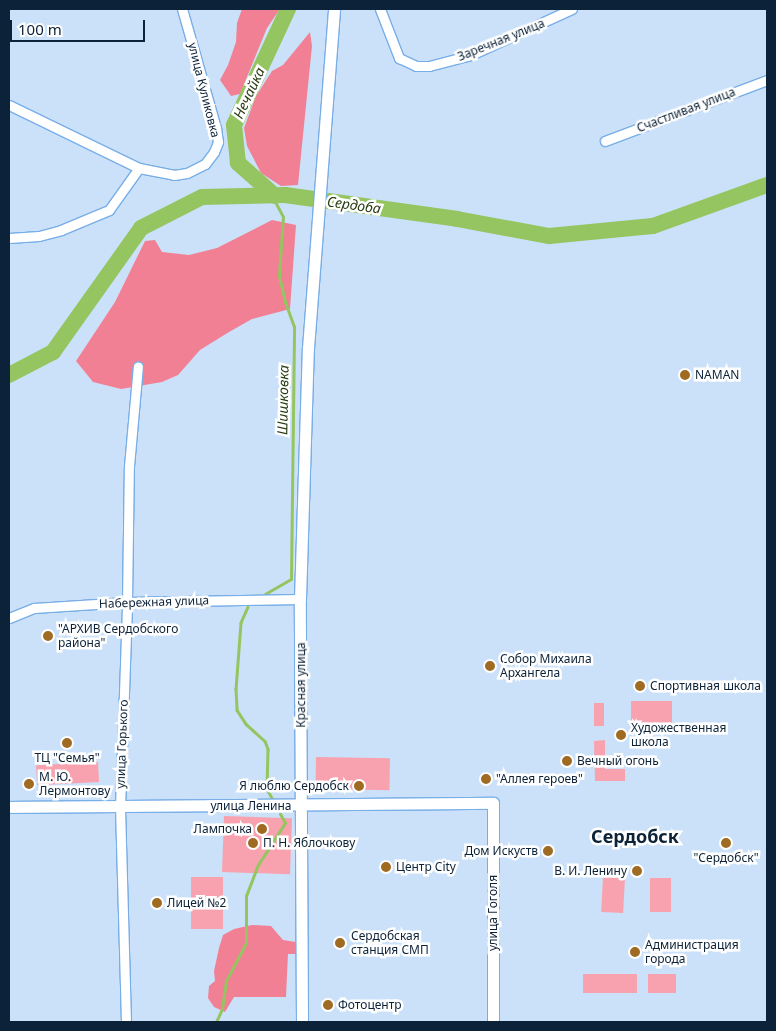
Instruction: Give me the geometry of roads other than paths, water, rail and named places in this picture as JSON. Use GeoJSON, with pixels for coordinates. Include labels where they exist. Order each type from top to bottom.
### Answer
{"type":"FeatureCollection","features":[{"type":"Feature","properties":{"kind":"street","name":"улица Куликовка"},"geometry":{"type":"LineString","coordinates":[[9,105],[139,168],[174,175],[187,173],[205,164],[214,152],[218,142],[210,103],[182,9]]}},
{"type":"Feature","properties":{"kind":"street","name":"Красная улица"},"geometry":{"type":"LineString","coordinates":[[302,1022],[303,806],[300,599],[308,348],[334,9]]}},
{"type":"Feature","properties":{"kind":"street","name":"Заречная улица"},"geometry":{"type":"LineString","coordinates":[[380,9],[399,58],[408,64],[429,66],[471,55],[572,9]]}},
{"type":"Feature","properties":{"kind":"street","name":"Счастливая улица"},"geometry":{"type":"LineString","coordinates":[[605,141],[767,80]]}},
{"type":"Feature","properties":{"kind":"street"},"geometry":{"type":"LineString","coordinates":[[9,238],[19,239],[53,232],[110,210],[139,168]]}},
{"type":"Feature","properties":{"kind":"street","name":"улица Горького"},"geometry":{"type":"LineString","coordinates":[[126,1022],[120,807],[127,602],[129,466],[138,366]]}},
{"type":"Feature","properties":{"kind":"street","name":"Набережная улица"},"geometry":{"type":"LineString","coordinates":[[9,618],[34,608],[127,602],[300,599]]}},
{"type":"Feature","properties":{"kind":"street","name":"улица Ленина"},"geometry":{"type":"LineString","coordinates":[[9,807],[493,803]]}},
{"type":"Feature","properties":{"kind":"street","name":"улица Гоголя"},"geometry":{"type":"LineString","coordinates":[[493,803],[493,1022]]}},
{"type":"Feature","properties":{"kind":"waterway","name":"Нечайка"},"geometry":{"type":"LineString","coordinates":[[275,196],[238,163],[234,125],[288,9]]}},
{"type":"Feature","properties":{"kind":"waterway","name":"Сердоба"},"geometry":{"type":"LineString","coordinates":[[9,375],[53,352],[141,228],[202,197],[285,195],[457,219],[549,236],[653,226],[767,185]]}},
{"type":"Feature","properties":{"kind":"waterway","name":"Шишковка"},"geometry":{"type":"LineString","coordinates":[[265,594],[291,579],[294,327],[285,302],[279,275],[283,217],[272,196]]}},
{"type":"Feature","properties":{"kind":"waterway","name":"Шишковка"},"geometry":{"type":"LineString","coordinates":[[248,607],[241,623],[236,689],[237,710],[246,724],[265,741],[268,749],[267,789],[272,798]]}},
{"type":"Feature","properties":{"kind":"waterway","name":"Шишковка"},"geometry":{"type":"LineString","coordinates":[[216,1022],[222,1009],[226,981],[246,943],[246,896],[258,865],[285,823],[280,814]]}},
{"type":"Feature","properties":{"kind":"place","name":"NAMAN"},"geometry":{"type":"Point","coordinates":[685,375]}},
{"type":"Feature","properties":{"kind":"place","name":"\"АРХИВ Сердобского района\""},"geometry":{"type":"Point","coordinates":[48,636]}},
{"type":"Feature","properties":{"kind":"place","name":"Собор Михаила Архангела"},"geometry":{"type":"Point","coordinates":[490,666]}},
{"type":"Feature","properties":{"kind":"place","name":"Спортивная школа"},"geometry":{"type":"Point","coordinates":[640,686]}},
{"type":"Feature","properties":{"kind":"place","name":"Художественная школа"},"geometry":{"type":"Point","coordinates":[621,735]}},
{"type":"Feature","properties":{"kind":"place","name":"ТЦ \"Семья\""},"geometry":{"type":"Point","coordinates":[67,743]}},
{"type":"Feature","properties":{"kind":"place","name":"Вечный огонь"},"geometry":{"type":"Point","coordinates":[567,761]}},
{"type":"Feature","properties":{"kind":"place","name":"\"Аллея героев\""},"geometry":{"type":"Point","coordinates":[486,779]}},
{"type":"Feature","properties":{"kind":"place","name":"М. Ю. Лермонтову"},"geometry":{"type":"Point","coordinates":[29,784]}},
{"type":"Feature","properties":{"kind":"place","name":"Я люблю Сердобск"},"geometry":{"type":"Point","coordinates":[359,786]}},
{"type":"Feature","properties":{"kind":"place","name":"Лампочка"},"geometry":{"type":"Point","coordinates":[262,829]}},
{"type":"Feature","properties":{"kind":"place","name":"П. Н. Яблочкову"},"geometry":{"type":"Point","coordinates":[253,843]}},
{"type":"Feature","properties":{"kind":"place","name":"\"Сердобск\""},"geometry":{"type":"Point","coordinates":[726,843]}},
{"type":"Feature","properties":{"kind":"place","name":"Дом Искуств"},"geometry":{"type":"Point","coordinates":[548,851]}},
{"type":"Feature","properties":{"kind":"place","name":"Центр City"},"geometry":{"type":"Point","coordinates":[386,867]}},
{"type":"Feature","properties":{"kind":"place","name":"В. И. Ленину"},"geometry":{"type":"Point","coordinates":[637,871]}},
{"type":"Feature","properties":{"kind":"place","name":"Лицей №2"},"geometry":{"type":"Point","coordinates":[157,903]}},
{"type":"Feature","properties":{"kind":"place","name":"Сердобская станция СМП"},"geometry":{"type":"Point","coordinates":[340,943]}},
{"type":"Feature","properties":{"kind":"place","name":"Администрация города"},"geometry":{"type":"Point","coordinates":[635,952]}},
{"type":"Feature","properties":{"kind":"place","name":"Фотоцентр"},"geometry":{"type":"Point","coordinates":[328,1005]}},
{"type":"Feature","properties":{"kind":"district","name":"Сердобск"},"geometry":{"type":"Point","coordinates":[635,836]}}]}
